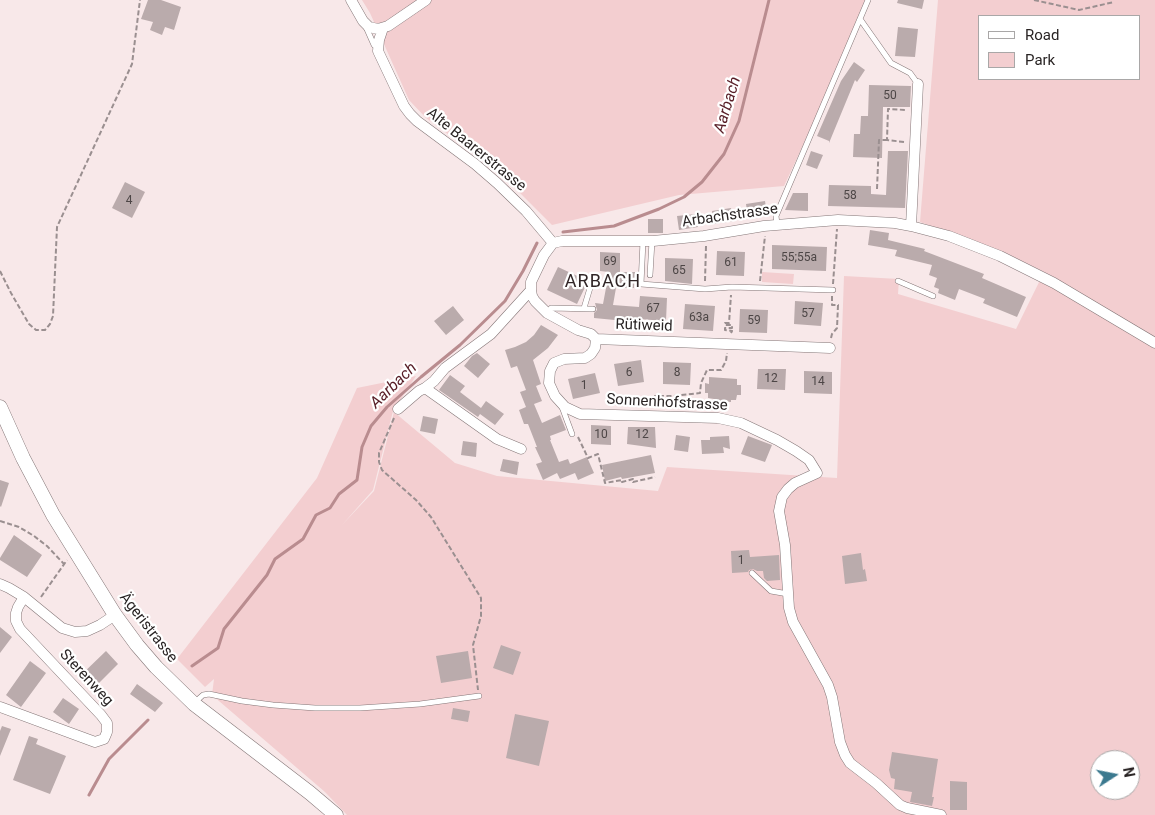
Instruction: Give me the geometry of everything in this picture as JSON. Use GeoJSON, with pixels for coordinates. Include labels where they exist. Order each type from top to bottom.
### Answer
{"type":"FeatureCollection","features":[{"type":"Feature","properties":{"kind":"main road","name":"Ägeristrasse"},"geometry":{"type":"LineString","coordinates":[[0,406],[23,458],[53,515],[115,615],[137,645],[156,667],[194,704],[336,815]]}},
{"type":"Feature","properties":{"kind":"street","name":"Alte Baarerstrasse"},"geometry":{"type":"LineString","coordinates":[[351,0],[366,24]]}},
{"type":"Feature","properties":{"kind":"street"},"geometry":{"type":"LineString","coordinates":[[366,24],[373,28],[383,28],[426,0]]}},
{"type":"Feature","properties":{"kind":"street"},"geometry":{"type":"LineString","coordinates":[[378,47],[378,40],[383,28]]}},
{"type":"Feature","properties":{"kind":"street","name":"Alte Baarerstrasse"},"geometry":{"type":"LineString","coordinates":[[378,47],[404,106],[410,114],[497,183],[526,211],[553,243]]}},
{"type":"Feature","properties":{"kind":"street"},"geometry":{"type":"LineString","coordinates":[[911,226],[918,84]]}},
{"type":"Feature","properties":{"kind":"street","name":"Arbachstrasse"},"geometry":{"type":"LineString","coordinates":[[553,243],[567,241],[648,241],[704,236],[777,224],[838,220],[876,221],[911,226],[949,236],[1000,256],[1054,283],[1155,343]]}},
{"type":"Feature","properties":{"kind":"street"},"geometry":{"type":"LineString","coordinates":[[398,409],[434,381],[445,368],[491,334],[531,290],[531,282],[544,255],[553,243]]}},
{"type":"Feature","properties":{"kind":"street","name":"Rütiweid"},"geometry":{"type":"LineString","coordinates":[[531,290],[535,301],[547,313],[578,330],[590,334],[596,339],[830,348]]}},
{"type":"Feature","properties":{"kind":"street"},"geometry":{"type":"LineString","coordinates":[[561,402],[554,396],[549,383],[550,371],[554,363],[564,359],[585,358],[595,348],[596,339]]}},
{"type":"Feature","properties":{"kind":"street"},"geometry":{"type":"LineString","coordinates":[[425,388],[497,439],[521,450]]}},
{"type":"Feature","properties":{"kind":"street","name":"Sonnenhofstrasse"},"geometry":{"type":"LineString","coordinates":[[561,402],[565,407],[580,414],[718,418],[733,421],[777,440],[809,460],[817,472],[795,483],[788,489],[782,497],[779,511],[785,545],[789,608],[793,622],[828,685],[840,742],[850,763],[900,805],[941,815]]}},
{"type":"Feature","properties":{"kind":"street"},"geometry":{"type":"LineString","coordinates":[[0,584],[24,597],[62,628],[75,632],[87,631],[115,615]]}},
{"type":"Feature","properties":{"kind":"street","name":"Sterenweg"},"geometry":{"type":"LineString","coordinates":[[0,707],[95,742],[104,739],[108,732],[107,723],[101,715],[20,629],[16,622],[16,613],[24,597]]}},
{"type":"Feature","properties":{"kind":"lane"},"geometry":{"type":"LineString","coordinates":[[777,224],[776,216],[868,0]]}},
{"type":"Feature","properties":{"kind":"lane"},"geometry":{"type":"LineString","coordinates":[[860,19],[891,63],[910,73],[918,84]]}},
{"type":"Feature","properties":{"kind":"lane","name":"Alte Baarerstrasse"},"geometry":{"type":"LineString","coordinates":[[366,24],[370,37],[378,47]]}},
{"type":"Feature","properties":{"kind":"lane"},"geometry":{"type":"LineString","coordinates":[[648,241],[650,274]]}},
{"type":"Feature","properties":{"kind":"lane"},"geometry":{"type":"LineString","coordinates":[[648,241],[641,284],[705,289],[732,287],[833,290]]}},
{"type":"Feature","properties":{"kind":"lane"},"geometry":{"type":"LineString","coordinates":[[898,281],[933,296]]}},
{"type":"Feature","properties":{"kind":"lane"},"geometry":{"type":"LineString","coordinates":[[584,308],[590,288]]}},
{"type":"Feature","properties":{"kind":"lane"},"geometry":{"type":"LineString","coordinates":[[547,313],[551,308],[593,309]]}},
{"type":"Feature","properties":{"kind":"lane"},"geometry":{"type":"LineString","coordinates":[[561,402],[572,434]]}},
{"type":"Feature","properties":{"kind":"lane"},"geometry":{"type":"LineString","coordinates":[[752,573],[771,591],[788,594]]}},
{"type":"Feature","properties":{"kind":"lane"},"geometry":{"type":"LineString","coordinates":[[194,704],[203,695],[210,694],[242,701],[315,708],[360,708],[420,704],[479,696]]}},
{"type":"Feature","properties":{"kind":"path"},"geometry":{"type":"LineString","coordinates":[[0,271],[29,324],[36,330],[44,330],[50,324],[53,316],[58,227],[132,64],[140,0]]}},
{"type":"Feature","properties":{"kind":"path"},"geometry":{"type":"LineString","coordinates":[[1034,0],[1080,10],[1114,2]]}},
{"type":"Feature","properties":{"kind":"path"},"geometry":{"type":"LineString","coordinates":[[887,140],[888,109],[917,111]]}},
{"type":"Feature","properties":{"kind":"path"},"geometry":{"type":"LineString","coordinates":[[877,189],[879,140],[915,142]]}},
{"type":"Feature","properties":{"kind":"path"},"geometry":{"type":"LineString","coordinates":[[834,274],[837,227]]}},
{"type":"Feature","properties":{"kind":"path"},"geometry":{"type":"LineString","coordinates":[[761,275],[765,234]]}},
{"type":"Feature","properties":{"kind":"path"},"geometry":{"type":"LineString","coordinates":[[704,276],[706,244]]}},
{"type":"Feature","properties":{"kind":"path"},"geometry":{"type":"LineString","coordinates":[[724,333],[732,334],[732,331],[724,330],[725,328],[732,328],[732,325],[725,325],[725,323],[729,323],[731,298]]}},
{"type":"Feature","properties":{"kind":"path"},"geometry":{"type":"LineString","coordinates":[[832,305],[838,305],[838,328],[832,334]]}},
{"type":"Feature","properties":{"kind":"path"},"geometry":{"type":"LineString","coordinates":[[656,412],[655,396],[700,393],[701,383],[707,370],[721,370],[726,361],[728,348]]}},
{"type":"Feature","properties":{"kind":"path"},"geometry":{"type":"LineString","coordinates":[[398,409],[379,453],[379,462],[382,470],[416,500],[431,517],[482,598],[481,616],[473,645],[479,696]]}},
{"type":"Feature","properties":{"kind":"path"},"geometry":{"type":"LineString","coordinates":[[588,458],[598,454],[604,483],[622,480],[622,482],[633,480],[633,482],[655,477]]}},
{"type":"Feature","properties":{"kind":"path"},"geometry":{"type":"LineString","coordinates":[[0,521],[19,527],[34,536],[64,563],[41,598]]}},
{"type":"Feature","properties":{"kind":"green space"},"geometry":{"type":"Polygon","coordinates":[[[362,0],[871,0],[784,186],[679,195],[552,225],[507,180],[426,118],[409,100],[370,13],[362,0]]]}},
{"type":"Feature","properties":{"kind":"green space"},"geometry":{"type":"Polygon","coordinates":[[[938,0],[1155,0],[1155,815],[347,815],[325,792],[212,695],[214,679],[205,687],[177,659],[317,478],[357,388],[416,376],[393,411],[373,490],[342,525],[374,491],[394,412],[455,463],[497,476],[658,491],[667,467],[837,478],[844,276],[899,279],[898,294],[1016,329],[1044,272],[990,247],[920,222],[938,0]]]}},
{"type":"Feature","properties":{"kind":"green space"},"geometry":{"type":"Polygon","coordinates":[[[762,272],[794,274],[793,284],[762,282],[762,272]]]}},
{"type":"Feature","properties":{"kind":"building"},"geometry":{"type":"Polygon","coordinates":[[[148,0],[161,0],[181,7],[174,30],[165,27],[162,35],[150,30],[153,22],[141,19],[148,0]]]}},
{"type":"Feature","properties":{"kind":"building"},"geometry":{"type":"Polygon","coordinates":[[[898,0],[924,0],[922,9],[897,3],[898,0]]]}},
{"type":"Feature","properties":{"kind":"building"},"geometry":{"type":"Polygon","coordinates":[[[898,27],[918,29],[915,57],[895,56],[898,27]]]}},
{"type":"Feature","properties":{"kind":"building"},"geometry":{"type":"Polygon","coordinates":[[[854,62],[865,70],[857,82],[855,80],[829,143],[829,141],[817,136],[841,81],[854,62]]]}},
{"type":"Feature","properties":{"kind":"building"},"geometry":{"type":"Polygon","coordinates":[[[869,85],[911,86],[910,107],[883,107],[882,158],[853,157],[854,134],[860,134],[861,116],[868,116],[869,85]]]}},
{"type":"Feature","properties":{"kind":"building"},"geometry":{"type":"Polygon","coordinates":[[[811,151],[823,155],[817,169],[806,165],[811,151]]]}},
{"type":"Feature","properties":{"kind":"building"},"geometry":{"type":"Polygon","coordinates":[[[888,151],[908,151],[905,208],[828,206],[829,185],[871,186],[871,194],[886,195],[888,151]]]}},
{"type":"Feature","properties":{"kind":"building"},"geometry":{"type":"Polygon","coordinates":[[[125,182],[145,192],[132,218],[112,208],[125,182]]]}},
{"type":"Feature","properties":{"kind":"building"},"geometry":{"type":"Polygon","coordinates":[[[793,193],[808,193],[808,211],[785,210],[793,193]]]}},
{"type":"Feature","properties":{"kind":"building"},"geometry":{"type":"Polygon","coordinates":[[[765,201],[767,215],[748,218],[746,204],[765,201]]]}},
{"type":"Feature","properties":{"kind":"building"},"geometry":{"type":"Polygon","coordinates":[[[731,208],[733,221],[714,224],[712,211],[731,208]]]}},
{"type":"Feature","properties":{"kind":"building"},"geometry":{"type":"Polygon","coordinates":[[[696,214],[698,227],[679,230],[677,216],[696,214]]]}},
{"type":"Feature","properties":{"kind":"building"},"geometry":{"type":"Polygon","coordinates":[[[648,219],[663,219],[663,233],[648,233],[648,219]]]}},
{"type":"Feature","properties":{"kind":"building"},"geometry":{"type":"Polygon","coordinates":[[[870,230],[889,233],[888,240],[925,249],[924,251],[984,274],[982,278],[1026,297],[1017,317],[983,303],[985,299],[959,289],[955,300],[938,293],[939,289],[934,287],[937,278],[929,275],[932,265],[895,256],[897,250],[868,245],[870,230]]]}},
{"type":"Feature","properties":{"kind":"building"},"geometry":{"type":"Polygon","coordinates":[[[772,245],[827,247],[826,271],[772,269],[772,245]]]}},
{"type":"Feature","properties":{"kind":"building"},"geometry":{"type":"Polygon","coordinates":[[[717,251],[745,252],[744,276],[716,275],[717,251]]]}},
{"type":"Feature","properties":{"kind":"building"},"geometry":{"type":"Polygon","coordinates":[[[600,252],[620,253],[620,272],[635,272],[634,288],[616,288],[613,305],[639,307],[640,296],[667,298],[666,321],[625,318],[625,321],[594,318],[594,313],[597,310],[595,303],[603,304],[609,272],[600,271],[600,252]]]}},
{"type":"Feature","properties":{"kind":"building"},"geometry":{"type":"Polygon","coordinates":[[[665,258],[693,259],[692,284],[665,281],[665,258]]]}},
{"type":"Feature","properties":{"kind":"building"},"geometry":{"type":"Polygon","coordinates":[[[558,267],[588,281],[577,304],[547,290],[558,267]]]}},
{"type":"Feature","properties":{"kind":"building"},"geometry":{"type":"Polygon","coordinates":[[[795,301],[823,303],[821,326],[794,324],[795,301]]]}},
{"type":"Feature","properties":{"kind":"building"},"geometry":{"type":"Polygon","coordinates":[[[685,304],[715,306],[713,331],[683,329],[685,304]]]}},
{"type":"Feature","properties":{"kind":"building"},"geometry":{"type":"Polygon","coordinates":[[[453,306],[464,320],[446,335],[434,321],[453,306]]]}},
{"type":"Feature","properties":{"kind":"building"},"geometry":{"type":"Polygon","coordinates":[[[740,309],[768,310],[767,333],[739,332],[740,309]]]}},
{"type":"Feature","properties":{"kind":"building"},"geometry":{"type":"Polygon","coordinates":[[[541,325],[558,335],[548,348],[533,360],[541,384],[536,386],[542,401],[534,404],[542,423],[560,415],[566,430],[550,436],[559,462],[568,459],[570,464],[587,457],[594,473],[578,480],[575,473],[560,479],[557,473],[543,480],[536,464],[542,462],[535,447],[537,447],[528,424],[524,424],[519,410],[526,407],[520,392],[526,390],[517,366],[511,368],[505,350],[526,342],[541,325]]]}},
{"type":"Feature","properties":{"kind":"building"},"geometry":{"type":"Polygon","coordinates":[[[477,353],[490,364],[478,378],[464,366],[477,353]]]}},
{"type":"Feature","properties":{"kind":"building"},"geometry":{"type":"Polygon","coordinates":[[[641,360],[644,382],[618,386],[614,364],[641,360]]]}},
{"type":"Feature","properties":{"kind":"building"},"geometry":{"type":"Polygon","coordinates":[[[663,362],[691,363],[690,385],[663,384],[663,362]]]}},
{"type":"Feature","properties":{"kind":"building"},"geometry":{"type":"Polygon","coordinates":[[[758,369],[786,369],[785,390],[757,389],[758,369]]]}},
{"type":"Feature","properties":{"kind":"building"},"geometry":{"type":"Polygon","coordinates":[[[804,371],[832,372],[832,394],[804,393],[804,371]]]}},
{"type":"Feature","properties":{"kind":"building"},"geometry":{"type":"Polygon","coordinates":[[[595,373],[600,393],[573,399],[568,379],[595,373]]]}},
{"type":"Feature","properties":{"kind":"building"},"geometry":{"type":"Polygon","coordinates":[[[450,375],[465,386],[460,392],[481,408],[486,401],[504,414],[495,425],[480,414],[478,417],[439,390],[450,375]]]}},
{"type":"Feature","properties":{"kind":"building"},"geometry":{"type":"Polygon","coordinates":[[[709,377],[737,379],[737,385],[741,385],[741,395],[737,395],[736,400],[731,400],[731,402],[714,401],[714,399],[708,398],[708,393],[705,393],[705,383],[709,384],[709,377]]]}},
{"type":"Feature","properties":{"kind":"building"},"geometry":{"type":"Polygon","coordinates":[[[423,416],[438,419],[435,434],[420,431],[423,416]]]}},
{"type":"Feature","properties":{"kind":"building"},"geometry":{"type":"Polygon","coordinates":[[[591,425],[611,426],[611,445],[591,444],[591,425]]]}},
{"type":"Feature","properties":{"kind":"building"},"geometry":{"type":"Polygon","coordinates":[[[628,427],[655,427],[656,448],[627,444],[628,427]]]}},
{"type":"Feature","properties":{"kind":"building"},"geometry":{"type":"Polygon","coordinates":[[[676,435],[690,437],[688,452],[674,450],[676,435]]]}},
{"type":"Feature","properties":{"kind":"building"},"geometry":{"type":"Polygon","coordinates":[[[729,436],[730,449],[723,447],[724,453],[702,454],[701,440],[710,440],[710,437],[729,436]]]}},
{"type":"Feature","properties":{"kind":"building"},"geometry":{"type":"Polygon","coordinates":[[[748,436],[772,445],[765,462],[741,454],[748,436]]]}},
{"type":"Feature","properties":{"kind":"building"},"geometry":{"type":"Polygon","coordinates":[[[463,441],[477,443],[476,457],[461,455],[463,441]]]}},
{"type":"Feature","properties":{"kind":"building"},"geometry":{"type":"Polygon","coordinates":[[[651,455],[655,473],[605,481],[602,465],[651,455]]]}},
{"type":"Feature","properties":{"kind":"building"},"geometry":{"type":"Polygon","coordinates":[[[503,459],[519,462],[517,475],[500,471],[503,459]]]}},
{"type":"Feature","properties":{"kind":"building"},"geometry":{"type":"Polygon","coordinates":[[[0,480],[9,483],[1,507],[0,506],[0,480]]]}},
{"type":"Feature","properties":{"kind":"building"},"geometry":{"type":"Polygon","coordinates":[[[14,535],[42,555],[27,577],[0,560],[14,535]]]}},
{"type":"Feature","properties":{"kind":"building"},"geometry":{"type":"Polygon","coordinates":[[[749,550],[750,557],[779,555],[780,580],[767,581],[764,578],[763,571],[753,569],[748,572],[732,573],[731,551],[749,550]]]}},
{"type":"Feature","properties":{"kind":"building"},"geometry":{"type":"Polygon","coordinates":[[[861,553],[863,570],[865,569],[867,581],[845,584],[842,556],[861,553]]]}},
{"type":"Feature","properties":{"kind":"building"},"geometry":{"type":"Polygon","coordinates":[[[0,627],[12,637],[0,653],[0,627]]]}},
{"type":"Feature","properties":{"kind":"building"},"geometry":{"type":"Polygon","coordinates":[[[501,645],[521,652],[513,675],[493,668],[501,645]]]}},
{"type":"Feature","properties":{"kind":"building"},"geometry":{"type":"Polygon","coordinates":[[[106,651],[118,664],[92,690],[79,677],[106,651]]]}},
{"type":"Feature","properties":{"kind":"building"},"geometry":{"type":"Polygon","coordinates":[[[468,651],[472,678],[441,683],[436,656],[468,651]]]}},
{"type":"Feature","properties":{"kind":"building"},"geometry":{"type":"Polygon","coordinates":[[[30,661],[46,673],[21,707],[6,695],[30,661]]]}},
{"type":"Feature","properties":{"kind":"building"},"geometry":{"type":"Polygon","coordinates":[[[137,684],[163,703],[155,712],[130,694],[137,684]]]}},
{"type":"Feature","properties":{"kind":"building"},"geometry":{"type":"Polygon","coordinates":[[[63,698],[79,709],[69,724],[53,712],[63,698]]]}},
{"type":"Feature","properties":{"kind":"building"},"geometry":{"type":"Polygon","coordinates":[[[453,708],[470,711],[468,722],[451,719],[453,708]]]}},
{"type":"Feature","properties":{"kind":"building"},"geometry":{"type":"Polygon","coordinates":[[[515,714],[549,721],[539,766],[506,758],[515,714]]]}},
{"type":"Feature","properties":{"kind":"building"},"geometry":{"type":"Polygon","coordinates":[[[2,726],[11,729],[0,756],[0,731],[2,726]]]}},
{"type":"Feature","properties":{"kind":"building"},"geometry":{"type":"Polygon","coordinates":[[[29,736],[38,739],[36,744],[66,756],[50,794],[13,780],[29,736]]]}},
{"type":"Feature","properties":{"kind":"building"},"geometry":{"type":"Polygon","coordinates":[[[892,752],[938,759],[932,806],[910,802],[912,792],[894,789],[895,779],[891,778],[889,770],[892,752]]]}},
{"type":"Feature","properties":{"kind":"building"},"geometry":{"type":"Polygon","coordinates":[[[950,781],[967,782],[967,810],[950,810],[950,781]]]}},
{"type":"Feature","properties":{"kind":"waterway","name":"Aarbach"},"geometry":{"type":"LineString","coordinates":[[563,232],[614,226],[659,209],[684,197],[702,182],[724,154],[739,121],[769,0]]}},
{"type":"Feature","properties":{"kind":"waterway","name":"Aarbach"},"geometry":{"type":"LineString","coordinates":[[192,666],[218,648],[224,629],[267,575],[275,559],[303,539],[316,515],[330,508],[339,494],[357,480],[362,447],[371,426],[387,407],[460,345],[505,301],[537,243]]}},
{"type":"Feature","properties":{"kind":"waterway"},"geometry":{"type":"LineString","coordinates":[[89,795],[109,759],[148,720]]}},
{"type":"Feature","properties":{"kind":"district","name":"ARBACH"},"geometry":{"type":"Point","coordinates":[603,282]}}]}
